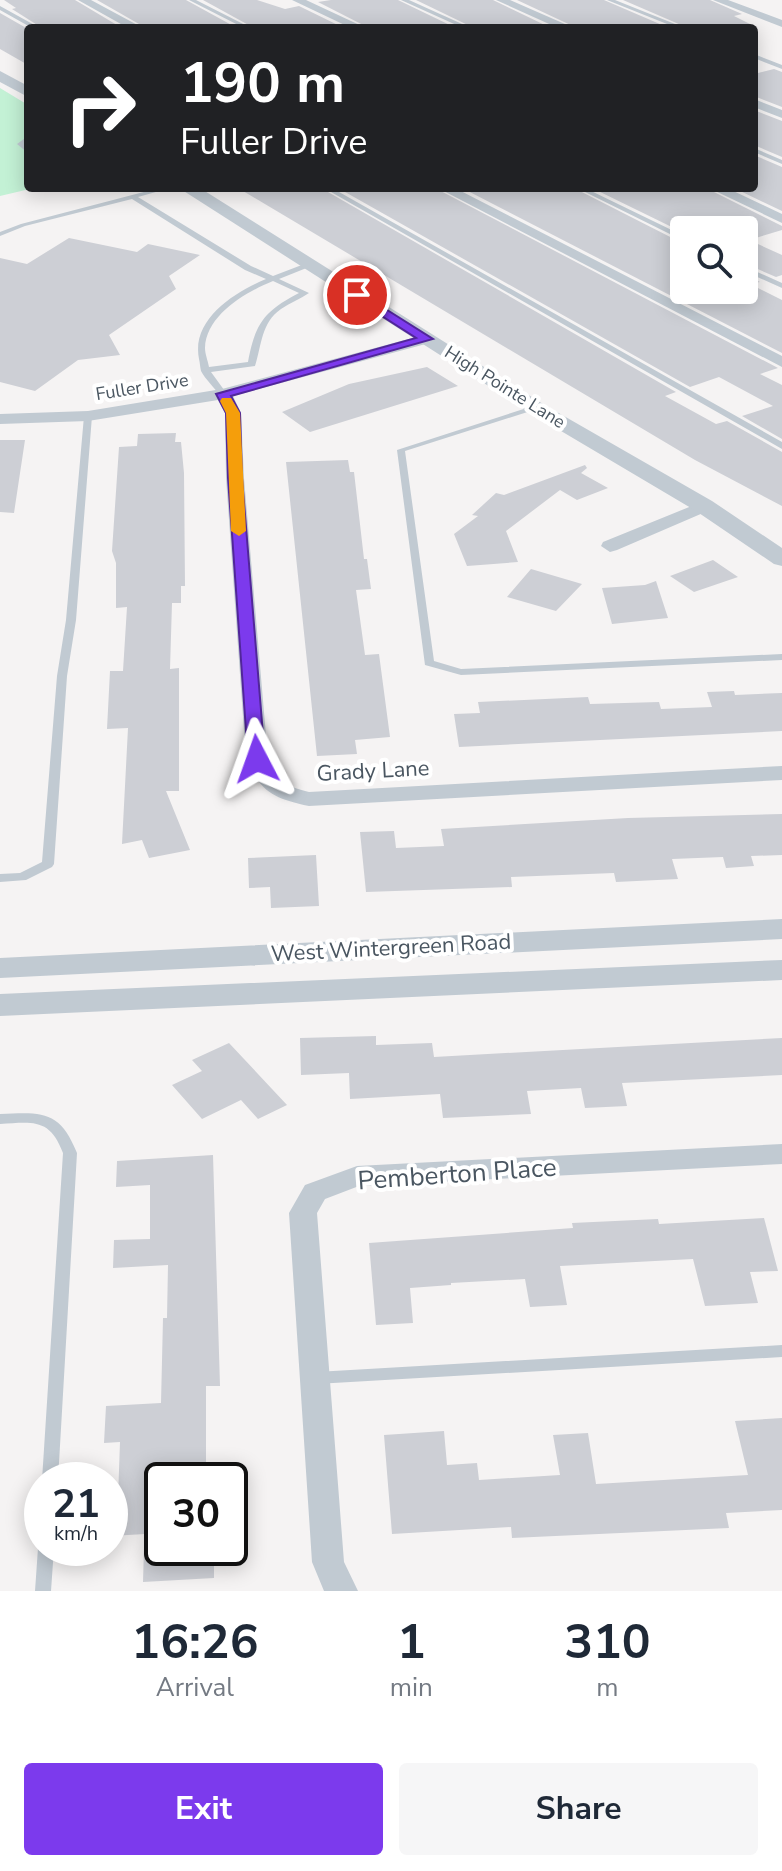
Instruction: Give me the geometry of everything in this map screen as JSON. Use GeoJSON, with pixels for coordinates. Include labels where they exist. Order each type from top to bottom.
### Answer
{"type":"FeatureCollection","features":[{"type":"Feature","properties":{"kind":"street"},"geometry":{"type":"LineString","coordinates":[[83,0],[129,24]]}},
{"type":"Feature","properties":{"kind":"street"},"geometry":{"type":"LineString","coordinates":[[297,0],[351,24]]}},
{"type":"Feature","properties":{"kind":"street"},"geometry":{"type":"LineString","coordinates":[[501,0],[558,24]]}},
{"type":"Feature","properties":{"kind":"street"},"geometry":{"type":"LineString","coordinates":[[718,0],[782,24]]}},
{"type":"Feature","properties":{"kind":"street"},"geometry":{"type":"LineString","coordinates":[[0,76],[24,90]]}},
{"type":"Feature","properties":{"kind":"street"},"geometry":{"type":"LineString","coordinates":[[758,105],[782,114]]}},
{"type":"Feature","properties":{"kind":"street","name":"High Pointe Lane"},"geometry":{"type":"LineString","coordinates":[[194,192],[536,408],[704,506],[782,559]]}},
{"type":"Feature","properties":{"kind":"street"},"geometry":{"type":"LineString","coordinates":[[453,192],[782,362]]}},
{"type":"Feature","properties":{"kind":"street"},"geometry":{"type":"LineString","coordinates":[[725,192],[782,219]]}},
{"type":"Feature","properties":{"kind":"street","name":"Fuller Drive"},"geometry":{"type":"LineString","coordinates":[[0,419],[88,416],[223,394],[427,339]]}},
{"type":"Feature","properties":{"kind":"street","name":"Grady Lane"},"geometry":{"type":"LineString","coordinates":[[223,394],[233,413],[235,478],[257,759],[267,782],[288,794],[309,799],[782,773]]}},
{"type":"Feature","properties":{"kind":"street"},"geometry":{"type":"LineString","coordinates":[[610,546],[704,506]]}},
{"type":"Feature","properties":{"kind":"street","name":"West Wintergreen Road"},"geometry":{"type":"LineString","coordinates":[[0,968],[782,929]]}},
{"type":"Feature","properties":{"kind":"street","name":"West Wintergreen Road"},"geometry":{"type":"LineString","coordinates":[[0,1005],[782,970]]}},
{"type":"Feature","properties":{"kind":"street","name":"Pemberton Place"},"geometry":{"type":"LineString","coordinates":[[334,1576],[303,1213],[315,1192],[357,1176],[782,1154]]}},
{"type":"Feature","properties":{"kind":"lane"},"geometry":{"type":"LineString","coordinates":[[192,0],[240,24]]}},
{"type":"Feature","properties":{"kind":"lane"},"geometry":{"type":"LineString","coordinates":[[404,0],[459,24]]}},
{"type":"Feature","properties":{"kind":"lane"},"geometry":{"type":"LineString","coordinates":[[610,0],[672,24]]}},
{"type":"Feature","properties":{"kind":"lane"},"geometry":{"type":"LineString","coordinates":[[0,8],[29,24]]}},
{"type":"Feature","properties":{"kind":"lane"},"geometry":{"type":"LineString","coordinates":[[758,58],[782,67]]}},
{"type":"Feature","properties":{"kind":"lane"},"geometry":{"type":"LineString","coordinates":[[758,152],[782,162]]}},
{"type":"Feature","properties":{"kind":"lane"},"geometry":{"type":"LineString","coordinates":[[0,234],[23,225],[152,192]]}},
{"type":"Feature","properties":{"kind":"lane"},"geometry":{"type":"LineString","coordinates":[[334,192],[782,446]]}},
{"type":"Feature","properties":{"kind":"lane"},"geometry":{"type":"LineString","coordinates":[[588,192],[670,232]]}},
{"type":"Feature","properties":{"kind":"lane"},"geometry":{"type":"LineString","coordinates":[[133,197],[248,268],[305,293],[282,304],[258,327],[252,364],[205,370]]}},
{"type":"Feature","properties":{"kind":"lane"},"geometry":{"type":"LineString","coordinates":[[223,394],[205,370],[202,342],[211,321],[242,293],[310,265]]}},
{"type":"Feature","properties":{"kind":"lane"},"geometry":{"type":"LineString","coordinates":[[758,275],[782,286]]}},
{"type":"Feature","properties":{"kind":"lane"},"geometry":{"type":"LineString","coordinates":[[536,408],[401,450],[429,663],[461,672],[782,657]]}},
{"type":"Feature","properties":{"kind":"lane"},"geometry":{"type":"LineString","coordinates":[[0,878],[22,877],[48,864],[62,676],[71,620],[88,416]]}},
{"type":"Feature","properties":{"kind":"lane"},"geometry":{"type":"LineString","coordinates":[[0,1119],[44,1118],[63,1131],[70,1153],[51,1462]]}},
{"type":"Feature","properties":{"kind":"lane"},"geometry":{"type":"LineString","coordinates":[[316,1378],[782,1351]]}},
{"type":"Feature","properties":{"kind":"lane"},"geometry":{"type":"LineString","coordinates":[[43,1591],[45,1566]]}},
{"type":"Feature","properties":{"kind":"green space"},"geometry":{"type":"Polygon","coordinates":[[[0,88],[24,103],[24,190],[0,196],[0,88]]]}},
{"type":"Feature","properties":{"kind":"building"},"geometry":{"type":"Polygon","coordinates":[[[4,0],[75,0],[115,24],[36,24],[12,9],[16,8],[4,0]]]}},
{"type":"Feature","properties":{"kind":"building"},"geometry":{"type":"Polygon","coordinates":[[[97,0],[186,0],[230,24],[139,24],[97,0]]]}},
{"type":"Feature","properties":{"kind":"building"},"geometry":{"type":"Polygon","coordinates":[[[203,0],[257,0],[285,9],[299,6],[336,24],[247,24],[203,0]]]}},
{"type":"Feature","properties":{"kind":"building"},"geometry":{"type":"Polygon","coordinates":[[[398,0],[448,24],[361,24],[318,2],[398,0]]]}},
{"type":"Feature","properties":{"kind":"building"},"geometry":{"type":"Polygon","coordinates":[[[416,0],[493,0],[543,24],[466,24],[416,0]]]}},
{"type":"Feature","properties":{"kind":"building"},"geometry":{"type":"Polygon","coordinates":[[[517,0],[604,0],[660,24],[568,24],[517,0]]]}},
{"type":"Feature","properties":{"kind":"building"},"geometry":{"type":"Polygon","coordinates":[[[623,0],[710,0],[742,14],[734,16],[750,24],[679,24],[623,0]]]}},
{"type":"Feature","properties":{"kind":"building"},"geometry":{"type":"Polygon","coordinates":[[[0,13],[24,27],[24,63],[0,49],[0,13]]]}},
{"type":"Feature","properties":{"kind":"building"},"geometry":{"type":"Polygon","coordinates":[[[774,69],[782,72],[782,107],[758,98],[758,73],[774,69]]]}},
{"type":"Feature","properties":{"kind":"building"},"geometry":{"type":"Polygon","coordinates":[[[758,112],[782,121],[782,157],[758,147],[758,112]]]}},
{"type":"Feature","properties":{"kind":"building"},"geometry":{"type":"Polygon","coordinates":[[[758,157],[782,167],[782,211],[742,192],[758,192],[758,157]]]}},
{"type":"Feature","properties":{"kind":"building"},"geometry":{"type":"Polygon","coordinates":[[[245,192],[328,192],[676,392],[665,396],[716,424],[727,421],[782,452],[782,506],[695,460],[245,192]]]}},
{"type":"Feature","properties":{"kind":"building"},"geometry":{"type":"Polygon","coordinates":[[[345,192],[443,192],[778,368],[760,374],[782,385],[782,439],[742,416],[773,406],[719,377],[690,387],[345,192]]]}},
{"type":"Feature","properties":{"kind":"building"},"geometry":{"type":"Polygon","coordinates":[[[470,192],[582,192],[670,237],[670,295],[470,192]]]}},
{"type":"Feature","properties":{"kind":"building"},"geometry":{"type":"Polygon","coordinates":[[[600,192],[714,192],[782,226],[782,230],[758,237],[758,216],[670,216],[670,226],[600,192]]]}},
{"type":"Feature","properties":{"kind":"building"},"geometry":{"type":"Polygon","coordinates":[[[69,238],[137,252],[148,244],[200,255],[169,276],[176,289],[109,335],[120,355],[78,360],[35,391],[0,382],[0,258],[27,264],[69,238]]]}},
{"type":"Feature","properties":{"kind":"building"},"geometry":{"type":"Polygon","coordinates":[[[758,244],[782,255],[782,275],[776,277],[758,269],[758,244]]]}},
{"type":"Feature","properties":{"kind":"building"},"geometry":{"type":"Polygon","coordinates":[[[758,288],[782,300],[782,353],[687,304],[758,304],[758,288]]]}},
{"type":"Feature","properties":{"kind":"building"},"geometry":{"type":"Polygon","coordinates":[[[427,367],[458,386],[310,432],[282,412],[349,384],[427,367]]]}},
{"type":"Feature","properties":{"kind":"building"},"geometry":{"type":"Polygon","coordinates":[[[176,433],[175,442],[181,442],[184,473],[185,586],[181,586],[181,603],[172,603],[170,669],[179,668],[179,791],[166,791],[190,850],[149,858],[142,840],[122,844],[128,728],[107,729],[110,671],[123,671],[127,607],[116,608],[116,563],[112,551],[119,447],[137,446],[138,434],[176,433]]]}},
{"type":"Feature","properties":{"kind":"building"},"geometry":{"type":"Polygon","coordinates":[[[0,440],[25,440],[14,513],[0,512],[0,440]]]}},
{"type":"Feature","properties":{"kind":"building"},"geometry":{"type":"Polygon","coordinates":[[[348,460],[350,472],[354,472],[364,559],[367,559],[371,589],[356,590],[365,655],[379,654],[390,737],[355,740],[357,754],[317,756],[286,462],[348,460]]]}},
{"type":"Feature","properties":{"kind":"building"},"geometry":{"type":"Polygon","coordinates":[[[585,465],[587,468],[581,473],[608,488],[577,500],[560,490],[506,531],[518,562],[467,566],[454,534],[478,516],[472,515],[496,493],[504,495],[585,465]]]}},
{"type":"Feature","properties":{"kind":"building"},"geometry":{"type":"Polygon","coordinates":[[[713,560],[738,577],[694,592],[670,576],[713,560]]]}},
{"type":"Feature","properties":{"kind":"building"},"geometry":{"type":"Polygon","coordinates":[[[531,569],[582,584],[556,611],[507,597],[531,569]]]}},
{"type":"Feature","properties":{"kind":"building"},"geometry":{"type":"Polygon","coordinates":[[[656,581],[668,618],[612,624],[602,588],[645,585],[656,581]]]}},
{"type":"Feature","properties":{"kind":"building"},"geometry":{"type":"Polygon","coordinates":[[[734,691],[735,695],[782,693],[782,731],[459,747],[454,714],[480,713],[478,702],[588,697],[590,704],[659,702],[661,709],[712,707],[707,692],[734,691]]]}},
{"type":"Feature","properties":{"kind":"building"},"geometry":{"type":"Polygon","coordinates":[[[782,814],[782,855],[751,856],[754,866],[726,868],[723,857],[672,859],[678,879],[616,882],[614,873],[511,877],[512,887],[366,892],[360,832],[394,831],[396,848],[444,846],[441,829],[628,818],[782,814]]]}},
{"type":"Feature","properties":{"kind":"building"},"geometry":{"type":"Polygon","coordinates":[[[316,855],[319,906],[271,908],[270,887],[249,888],[248,858],[316,855]]]}},
{"type":"Feature","properties":{"kind":"building"},"geometry":{"type":"Polygon","coordinates":[[[376,1036],[376,1045],[432,1043],[434,1057],[782,1038],[782,1075],[622,1083],[627,1106],[585,1108],[581,1088],[527,1091],[531,1114],[443,1118],[440,1094],[350,1099],[349,1073],[301,1075],[300,1038],[376,1036]]]}},
{"type":"Feature","properties":{"kind":"building"},"geometry":{"type":"Polygon","coordinates":[[[229,1043],[287,1105],[258,1119],[241,1100],[202,1119],[172,1085],[202,1071],[192,1060],[229,1043]]]}},
{"type":"Feature","properties":{"kind":"building"},"geometry":{"type":"Polygon","coordinates":[[[213,1155],[220,1386],[206,1386],[206,1462],[144,1462],[144,1534],[128,1535],[128,1462],[119,1462],[120,1442],[104,1443],[106,1406],[161,1403],[168,1265],[113,1268],[114,1240],[150,1239],[150,1185],[116,1187],[117,1161],[213,1155]]]}},
{"type":"Feature","properties":{"kind":"building"},"geometry":{"type":"Polygon","coordinates":[[[764,1218],[778,1271],[750,1272],[758,1303],[705,1306],[693,1259],[560,1266],[567,1305],[530,1307],[525,1279],[451,1283],[410,1288],[413,1323],[376,1325],[369,1243],[573,1228],[572,1223],[658,1219],[659,1224],[764,1218]]]}},
{"type":"Feature","properties":{"kind":"building"},"geometry":{"type":"Polygon","coordinates":[[[782,1418],[782,1510],[726,1513],[729,1528],[512,1538],[511,1527],[392,1534],[384,1435],[444,1431],[447,1465],[477,1463],[479,1480],[560,1475],[553,1435],[588,1433],[596,1484],[748,1475],[735,1421],[782,1418]]]}},
{"type":"Feature","properties":{"kind":"building"},"geometry":{"type":"Polygon","coordinates":[[[144,1548],[144,1566],[214,1566],[214,1578],[143,1582],[144,1548]]]}},
{"type":"Feature","properties":{"kind":"slow traffic"},"geometry":{"type":"LineString","coordinates":[[227,401],[233,413],[239,531]]}},
{"type":"Feature","properties":{"kind":"route"},"geometry":{"type":"LineString","coordinates":[[257,759],[235,478],[233,413],[223,394],[427,339],[357,295]]}}]}
